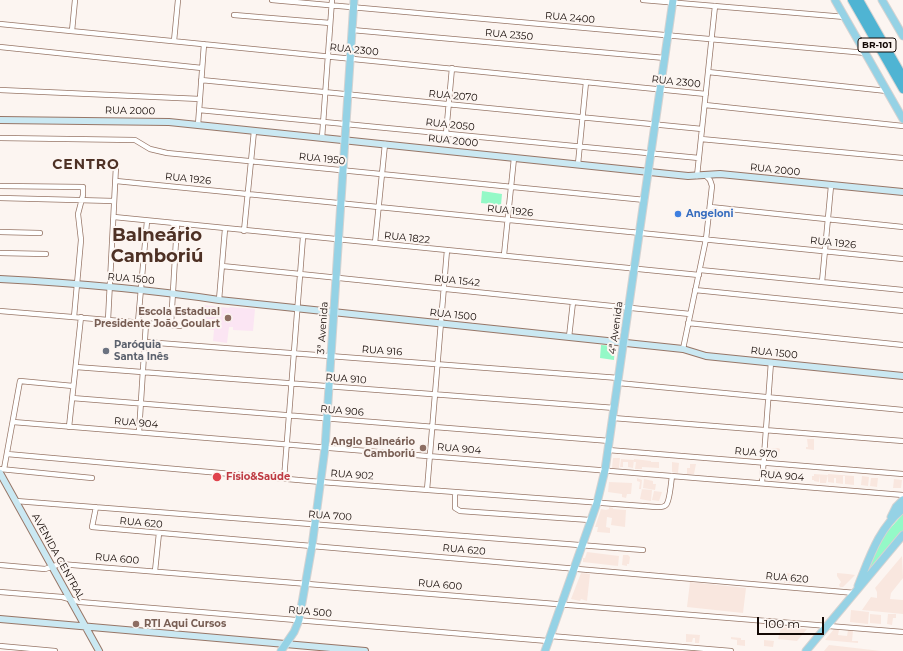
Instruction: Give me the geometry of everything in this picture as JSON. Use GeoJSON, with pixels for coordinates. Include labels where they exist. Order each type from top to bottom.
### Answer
{"type":"FeatureCollection","features":[{"type":"Feature","properties":{"kind":"highway","name":"BR-101"},"geometry":{"type":"LineString","coordinates":[[852,0],[903,89]]}},
{"type":"Feature","properties":{"kind":"highway","name":"BR-101"},"geometry":{"type":"LineString","coordinates":[[859,0],[903,77]]}},
{"type":"Feature","properties":{"kind":"main road"},"geometry":{"type":"LineString","coordinates":[[835,0],[903,119]]}},
{"type":"Feature","properties":{"kind":"main road"},"geometry":{"type":"LineString","coordinates":[[882,0],[900,26],[903,36]]}},
{"type":"Feature","properties":{"kind":"main road","name":"4ª Avenida"},"geometry":{"type":"LineString","coordinates":[[545,651],[597,503],[605,470],[673,1]]}},
{"type":"Feature","properties":{"kind":"main road","name":"3ª Avenida"},"geometry":{"type":"LineString","coordinates":[[281,651],[294,632],[299,620],[312,546],[325,448],[354,4]]}},
{"type":"Feature","properties":{"kind":"main road","name":"RUA 2000"},"geometry":{"type":"LineString","coordinates":[[0,120],[153,121],[688,176],[720,174],[903,192]]}},
{"type":"Feature","properties":{"kind":"main road","name":"RUA 1500"},"geometry":{"type":"LineString","coordinates":[[0,279],[77,284],[173,293],[219,300],[683,349],[706,356],[903,376]]}},
{"type":"Feature","properties":{"kind":"main road","name":"AVENIDA CENTRAL"},"geometry":{"type":"LineString","coordinates":[[1,470],[16,501],[99,651]]}},
{"type":"Feature","properties":{"kind":"main road"},"geometry":{"type":"LineString","coordinates":[[855,593],[871,553],[886,528],[896,507],[903,500]]}},
{"type":"Feature","properties":{"kind":"main road"},"geometry":{"type":"LineString","coordinates":[[886,528],[903,509]]}},
{"type":"Feature","properties":{"kind":"main road"},"geometry":{"type":"LineString","coordinates":[[806,651],[903,535]]}},
{"type":"Feature","properties":{"kind":"main road"},"geometry":{"type":"LineString","coordinates":[[0,619],[365,651]]}},
{"type":"Feature","properties":{"kind":"street"},"geometry":{"type":"LineString","coordinates":[[72,31],[75,0]]}},
{"type":"Feature","properties":{"kind":"street"},"geometry":{"type":"LineString","coordinates":[[174,41],[178,0]]}},
{"type":"Feature","properties":{"kind":"street","name":"RUA 2400"},"geometry":{"type":"LineString","coordinates":[[272,0],[354,4],[668,36],[866,53]]}},
{"type":"Feature","properties":{"kind":"street"},"geometry":{"type":"LineString","coordinates":[[643,0],[673,1],[845,17]]}},
{"type":"Feature","properties":{"kind":"street"},"geometry":{"type":"LineString","coordinates":[[322,138],[332,3]]}},
{"type":"Feature","properties":{"kind":"street"},"geometry":{"type":"LineString","coordinates":[[697,176],[714,6]]}},
{"type":"Feature","properties":{"kind":"street"},"geometry":{"type":"LineString","coordinates":[[234,15],[330,23]]}},
{"type":"Feature","properties":{"kind":"street","name":"RUA 2300"},"geometry":{"type":"LineString","coordinates":[[0,24],[706,94]]}},
{"type":"Feature","properties":{"kind":"street","name":"RUA 2350"},"geometry":{"type":"LineString","coordinates":[[352,30],[665,58]]}},
{"type":"Feature","properties":{"kind":"street"},"geometry":{"type":"LineString","coordinates":[[198,125],[204,44]]}},
{"type":"Feature","properties":{"kind":"street"},"geometry":{"type":"LineString","coordinates":[[0,47],[202,68]]}},
{"type":"Feature","properties":{"kind":"street"},"geometry":{"type":"LineString","coordinates":[[446,134],[452,68]]}},
{"type":"Feature","properties":{"kind":"street"},"geometry":{"type":"LineString","coordinates":[[708,72],[887,91]]}},
{"type":"Feature","properties":{"kind":"street","name":"RUA 2070"},"geometry":{"type":"LineString","coordinates":[[201,80],[702,129]]}},
{"type":"Feature","properties":{"kind":"street"},"geometry":{"type":"LineString","coordinates":[[578,164],[586,82]]}},
{"type":"Feature","properties":{"kind":"street"},"geometry":{"type":"LineString","coordinates":[[0,90],[200,99]]}},
{"type":"Feature","properties":{"kind":"street"},"geometry":{"type":"LineString","coordinates":[[704,105],[903,126]]}},
{"type":"Feature","properties":{"kind":"street","name":"RUA 2050"},"geometry":{"type":"LineString","coordinates":[[199,110],[699,158]]}},
{"type":"Feature","properties":{"kind":"street"},"geometry":{"type":"LineString","coordinates":[[244,231],[254,131]]}},
{"type":"Feature","properties":{"kind":"street","name":"RUA 1950"},"geometry":{"type":"LineString","coordinates":[[0,138],[135,140],[150,148],[167,153],[645,200]]}},
{"type":"Feature","properties":{"kind":"street"},"geometry":{"type":"LineString","coordinates":[[701,139],[903,158]]}},
{"type":"Feature","properties":{"kind":"street"},"geometry":{"type":"LineString","coordinates":[[375,244],[385,144]]}},
{"type":"Feature","properties":{"kind":"street"},"geometry":{"type":"LineString","coordinates":[[504,255],[514,158]]}},
{"type":"Feature","properties":{"kind":"street"},"geometry":{"type":"LineString","coordinates":[[108,320],[116,166]]}},
{"type":"Feature","properties":{"kind":"street"},"geometry":{"type":"LineString","coordinates":[[683,349],[706,239],[712,186],[710,180],[705,175]]}},
{"type":"Feature","properties":{"kind":"street","name":"RUA 1926"},"geometry":{"type":"LineString","coordinates":[[116,181],[903,259]]}},
{"type":"Feature","properties":{"kind":"street"},"geometry":{"type":"LineString","coordinates":[[0,186],[83,187],[78,214],[81,240],[74,317]]}},
{"type":"Feature","properties":{"kind":"street"},"geometry":{"type":"LineString","coordinates":[[822,282],[831,186]]}},
{"type":"Feature","properties":{"kind":"street"},"geometry":{"type":"LineString","coordinates":[[0,198],[114,201]]}},
{"type":"Feature","properties":{"kind":"street"},"geometry":{"type":"LineString","coordinates":[[710,207],[903,227]]}},
{"type":"Feature","properties":{"kind":"street","name":"RUA 1822"},"geometry":{"type":"LineString","coordinates":[[114,217],[375,244],[635,268],[822,282],[903,290]]}},
{"type":"Feature","properties":{"kind":"street"},"geometry":{"type":"LineString","coordinates":[[138,322],[147,221]]}},
{"type":"Feature","properties":{"kind":"street"},"geometry":{"type":"LineString","coordinates":[[170,325],[177,224]]}},
{"type":"Feature","properties":{"kind":"street"},"geometry":{"type":"LineString","coordinates":[[219,300],[225,229]]}},
{"type":"Feature","properties":{"kind":"street"},"geometry":{"type":"LineString","coordinates":[[0,232],[40,233]]}},
{"type":"Feature","properties":{"kind":"street"},"geometry":{"type":"LineString","coordinates":[[284,479],[304,237]]}},
{"type":"Feature","properties":{"kind":"street"},"geometry":{"type":"LineString","coordinates":[[427,490],[447,250]]}},
{"type":"Feature","properties":{"kind":"street"},"geometry":{"type":"LineString","coordinates":[[0,253],[46,254]]}},
{"type":"Feature","properties":{"kind":"street","name":"RUA 1542"},"geometry":{"type":"LineString","coordinates":[[222,266],[690,314]]}},
{"type":"Feature","properties":{"kind":"street"},"geometry":{"type":"LineString","coordinates":[[695,290],[903,311]]}},
{"type":"Feature","properties":{"kind":"street"},"geometry":{"type":"LineString","coordinates":[[568,337],[572,302]]}},
{"type":"Feature","properties":{"kind":"street"},"geometry":{"type":"LineString","coordinates":[[0,311],[180,326]]}},
{"type":"Feature","properties":{"kind":"street"},"geometry":{"type":"LineString","coordinates":[[69,427],[81,318]]}},
{"type":"Feature","properties":{"kind":"street"},"geometry":{"type":"LineString","coordinates":[[688,322],[903,345]]}},
{"type":"Feature","properties":{"kind":"street"},"geometry":{"type":"LineString","coordinates":[[139,432],[146,323]]}},
{"type":"Feature","properties":{"kind":"street","name":"RUA 916"},"geometry":{"type":"LineString","coordinates":[[145,342],[438,364],[619,380],[768,397],[903,410]]}},
{"type":"Feature","properties":{"kind":"street"},"geometry":{"type":"LineString","coordinates":[[762,483],[771,362]]}},
{"type":"Feature","properties":{"kind":"street","name":"RUA 910"},"geometry":{"type":"LineString","coordinates":[[76,368],[615,408]]}},
{"type":"Feature","properties":{"kind":"street"},"geometry":{"type":"LineString","coordinates":[[73,386],[20,381],[7,454],[1,470],[92,478]]}},
{"type":"Feature","properties":{"kind":"street","name":"RUA 906"},"geometry":{"type":"LineString","coordinates":[[72,398],[610,441]]}},
{"type":"Feature","properties":{"kind":"street"},"geometry":{"type":"LineString","coordinates":[[613,418],[903,441]]}},
{"type":"Feature","properties":{"kind":"street","name":"RUA 904"},"geometry":{"type":"LineString","coordinates":[[13,422],[903,494]]}},
{"type":"Feature","properties":{"kind":"street","name":"RUA 970"},"geometry":{"type":"LineString","coordinates":[[608,450],[903,474]]}},
{"type":"Feature","properties":{"kind":"street","name":"RUA 902"},"geometry":{"type":"LineString","coordinates":[[7,454],[321,482],[662,507],[666,505],[668,501],[672,476]]}},
{"type":"Feature","properties":{"kind":"street"},"geometry":{"type":"LineString","coordinates":[[455,492],[455,508],[460,511],[590,520]]}},
{"type":"Feature","properties":{"kind":"street","name":"RUA 700"},"geometry":{"type":"LineString","coordinates":[[16,501],[643,550]]}},
{"type":"Feature","properties":{"kind":"street","name":"RUA 620"},"geometry":{"type":"LineString","coordinates":[[96,507],[92,527],[855,593]]}},
{"type":"Feature","properties":{"kind":"street"},"geometry":{"type":"LineString","coordinates":[[156,571],[159,533]]}},
{"type":"Feature","properties":{"kind":"street","name":"RUA 600"},"geometry":{"type":"LineString","coordinates":[[0,565],[45,569],[60,564],[156,571],[903,632]]}},
{"type":"Feature","properties":{"kind":"street","name":"RUA 500"},"geometry":{"type":"LineString","coordinates":[[0,592],[62,597],[80,602],[299,620],[732,651]]}},
{"type":"Feature","properties":{"kind":"street"},"geometry":{"type":"LineString","coordinates":[[0,646],[55,651]]}},
{"type":"Feature","properties":{"kind":"shaded area","name":"Escola Estadual Presidente João Goulart"},"geometry":{"type":"Polygon","coordinates":[[[203,305],[255,309],[253,331],[233,330],[233,327],[229,327],[227,343],[213,341],[214,330],[200,328],[203,305]]]}},
{"type":"Feature","properties":{"kind":"shaded area"},"geometry":{"type":"Polygon","coordinates":[[[807,439],[814,439],[814,450],[806,449],[806,447],[808,447],[807,439]]]}},
{"type":"Feature","properties":{"kind":"shaded area"},"geometry":{"type":"Polygon","coordinates":[[[769,449],[780,449],[778,459],[768,458],[769,449]]]}},
{"type":"Feature","properties":{"kind":"shaded area"},"geometry":{"type":"Polygon","coordinates":[[[613,458],[620,458],[619,468],[612,468],[613,458]]]}},
{"type":"Feature","properties":{"kind":"shaded area"},"geometry":{"type":"Polygon","coordinates":[[[621,459],[634,460],[633,468],[628,467],[628,462],[623,462],[623,467],[620,467],[621,459]]]}},
{"type":"Feature","properties":{"kind":"shaded area"},"geometry":{"type":"Polygon","coordinates":[[[634,459],[659,462],[659,468],[642,467],[642,469],[635,469],[636,462],[634,462],[634,459]]]}},
{"type":"Feature","properties":{"kind":"shaded area"},"geometry":{"type":"Polygon","coordinates":[[[672,462],[679,463],[678,473],[672,472],[672,462]]]}},
{"type":"Feature","properties":{"kind":"shaded area"},"geometry":{"type":"Polygon","coordinates":[[[690,464],[696,464],[694,474],[687,474],[687,468],[690,468],[690,464]]]}},
{"type":"Feature","properties":{"kind":"shaded area"},"geometry":{"type":"Polygon","coordinates":[[[774,469],[781,470],[780,481],[773,480],[774,469]]]}},
{"type":"Feature","properties":{"kind":"shaded area"},"geometry":{"type":"Polygon","coordinates":[[[814,474],[828,475],[826,483],[820,483],[820,475],[819,482],[812,480],[812,476],[814,476],[814,474]]]}},
{"type":"Feature","properties":{"kind":"shaded area"},"geometry":{"type":"Polygon","coordinates":[[[828,474],[854,476],[854,485],[845,484],[845,476],[843,476],[843,484],[836,483],[836,478],[834,478],[834,483],[828,482],[828,474]]]}},
{"type":"Feature","properties":{"kind":"shaded area"},"geometry":{"type":"Polygon","coordinates":[[[862,476],[869,477],[868,486],[861,485],[862,476]]]}},
{"type":"Feature","properties":{"kind":"shaded area"},"geometry":{"type":"Polygon","coordinates":[[[637,478],[642,480],[641,489],[639,489],[640,482],[637,481],[637,478]]]}},
{"type":"Feature","properties":{"kind":"shaded area"},"geometry":{"type":"Polygon","coordinates":[[[871,478],[878,478],[877,487],[870,486],[871,478]]]}},
{"type":"Feature","properties":{"kind":"shaded area"},"geometry":{"type":"Polygon","coordinates":[[[644,479],[653,481],[653,484],[656,484],[655,490],[643,488],[644,479]]]}},
{"type":"Feature","properties":{"kind":"shaded area"},"geometry":{"type":"Polygon","coordinates":[[[894,479],[902,480],[901,488],[893,488],[894,479]]]}},
{"type":"Feature","properties":{"kind":"shaded area"},"geometry":{"type":"Polygon","coordinates":[[[609,482],[632,483],[631,494],[627,494],[626,498],[622,497],[622,494],[608,492],[609,482]]]}},
{"type":"Feature","properties":{"kind":"shaded area"},"geometry":{"type":"Polygon","coordinates":[[[642,489],[652,490],[651,501],[640,499],[642,489]]]}},
{"type":"Feature","properties":{"kind":"shaded area"},"geometry":{"type":"Polygon","coordinates":[[[654,491],[662,492],[659,501],[652,500],[654,491]]]}},
{"type":"Feature","properties":{"kind":"shaded area"},"geometry":{"type":"Polygon","coordinates":[[[609,507],[613,509],[626,510],[625,527],[611,525],[612,518],[607,517],[606,527],[610,528],[610,533],[597,532],[598,527],[595,527],[601,509],[606,510],[609,509],[609,507]]]}},
{"type":"Feature","properties":{"kind":"shaded area"},"geometry":{"type":"Polygon","coordinates":[[[587,552],[619,556],[618,566],[583,562],[583,558],[585,558],[587,552]]]}},
{"type":"Feature","properties":{"kind":"shaded area"},"geometry":{"type":"Polygon","coordinates":[[[623,555],[628,555],[630,557],[629,564],[627,564],[627,566],[622,565],[623,555]]]}},
{"type":"Feature","properties":{"kind":"shaded area"},"geometry":{"type":"Polygon","coordinates":[[[902,556],[903,578],[891,593],[890,599],[903,600],[903,614],[862,610],[871,597],[877,598],[875,588],[902,556]]]}},
{"type":"Feature","properties":{"kind":"shaded area"},"geometry":{"type":"Polygon","coordinates":[[[581,573],[590,574],[587,601],[581,599],[580,601],[571,599],[581,573]]]}},
{"type":"Feature","properties":{"kind":"shaded area"},"geometry":{"type":"Polygon","coordinates":[[[785,573],[794,574],[793,583],[784,583],[785,573]]]}},
{"type":"Feature","properties":{"kind":"shaded area"},"geometry":{"type":"Polygon","coordinates":[[[837,573],[855,575],[843,587],[840,587],[839,585],[841,582],[837,576],[837,573]]]}},
{"type":"Feature","properties":{"kind":"shaded area"},"geometry":{"type":"Polygon","coordinates":[[[690,582],[746,588],[743,613],[687,607],[690,582]]]}},
{"type":"Feature","properties":{"kind":"shaded area"},"geometry":{"type":"Polygon","coordinates":[[[851,610],[869,612],[868,624],[850,622],[851,610]]]}},
{"type":"Feature","properties":{"kind":"shaded area"},"geometry":{"type":"Polygon","coordinates":[[[870,614],[881,615],[881,624],[870,623],[870,614]]]}},
{"type":"Feature","properties":{"kind":"shaded area"},"geometry":{"type":"Polygon","coordinates":[[[888,614],[896,614],[896,618],[893,618],[892,625],[887,624],[888,614]]]}},
{"type":"Feature","properties":{"kind":"shaded area"},"geometry":{"type":"Polygon","coordinates":[[[781,627],[807,629],[797,641],[778,639],[781,627]]]}},
{"type":"Feature","properties":{"kind":"shaded area"},"geometry":{"type":"Polygon","coordinates":[[[834,629],[839,630],[838,635],[847,636],[848,630],[853,631],[852,641],[858,641],[858,643],[825,640],[834,629]]]}},
{"type":"Feature","properties":{"kind":"shaded area"},"geometry":{"type":"Polygon","coordinates":[[[686,634],[700,635],[699,643],[695,643],[695,638],[693,638],[692,642],[686,642],[686,634]]]}},
{"type":"Feature","properties":{"kind":"shaded area"},"geometry":{"type":"Polygon","coordinates":[[[731,637],[745,640],[745,646],[737,645],[737,640],[731,639],[731,637]]]}},
{"type":"Feature","properties":{"kind":"shaded area"},"geometry":{"type":"Polygon","coordinates":[[[764,640],[774,641],[773,647],[764,646],[764,640]]]}},
{"type":"Feature","properties":{"kind":"shaded area"},"geometry":{"type":"Polygon","coordinates":[[[829,645],[881,651],[824,651],[829,645]]]}},
{"type":"Feature","properties":{"kind":"green space"},"geometry":{"type":"Polygon","coordinates":[[[482,191],[502,194],[501,205],[481,203],[482,191]]]}},
{"type":"Feature","properties":{"kind":"green space"},"geometry":{"type":"Polygon","coordinates":[[[601,345],[615,346],[614,360],[600,358],[601,345]]]}},
{"type":"Feature","properties":{"kind":"green space"},"geometry":{"type":"Polygon","coordinates":[[[903,514],[903,532],[866,575],[878,544],[903,514]]]}},
{"type":"Feature","properties":{"kind":"place","name":"Angeloni"},"geometry":{"type":"Point","coordinates":[678,214]}},
{"type":"Feature","properties":{"kind":"place","name":"Escola Estadual Presidente João Goulart"},"geometry":{"type":"Point","coordinates":[228,318]}},
{"type":"Feature","properties":{"kind":"place","name":"Paróquia Santa Inês"},"geometry":{"type":"Point","coordinates":[106,351]}},
{"type":"Feature","properties":{"kind":"place","name":"Anglo Balneário Camboriú"},"geometry":{"type":"Point","coordinates":[423,448]}},
{"type":"Feature","properties":{"kind":"place","name":"Físio&Saúde"},"geometry":{"type":"Point","coordinates":[217,477]}},
{"type":"Feature","properties":{"kind":"place","name":"RTI Aqui Cursos"},"geometry":{"type":"Point","coordinates":[136,624]}},
{"type":"Feature","properties":{"kind":"district","name":"CENTRO"},"geometry":{"type":"Point","coordinates":[86,165]}},
{"type":"Feature","properties":{"kind":"district","name":"Balneário Camboriú"},"geometry":{"type":"Point","coordinates":[157,246]}}]}
